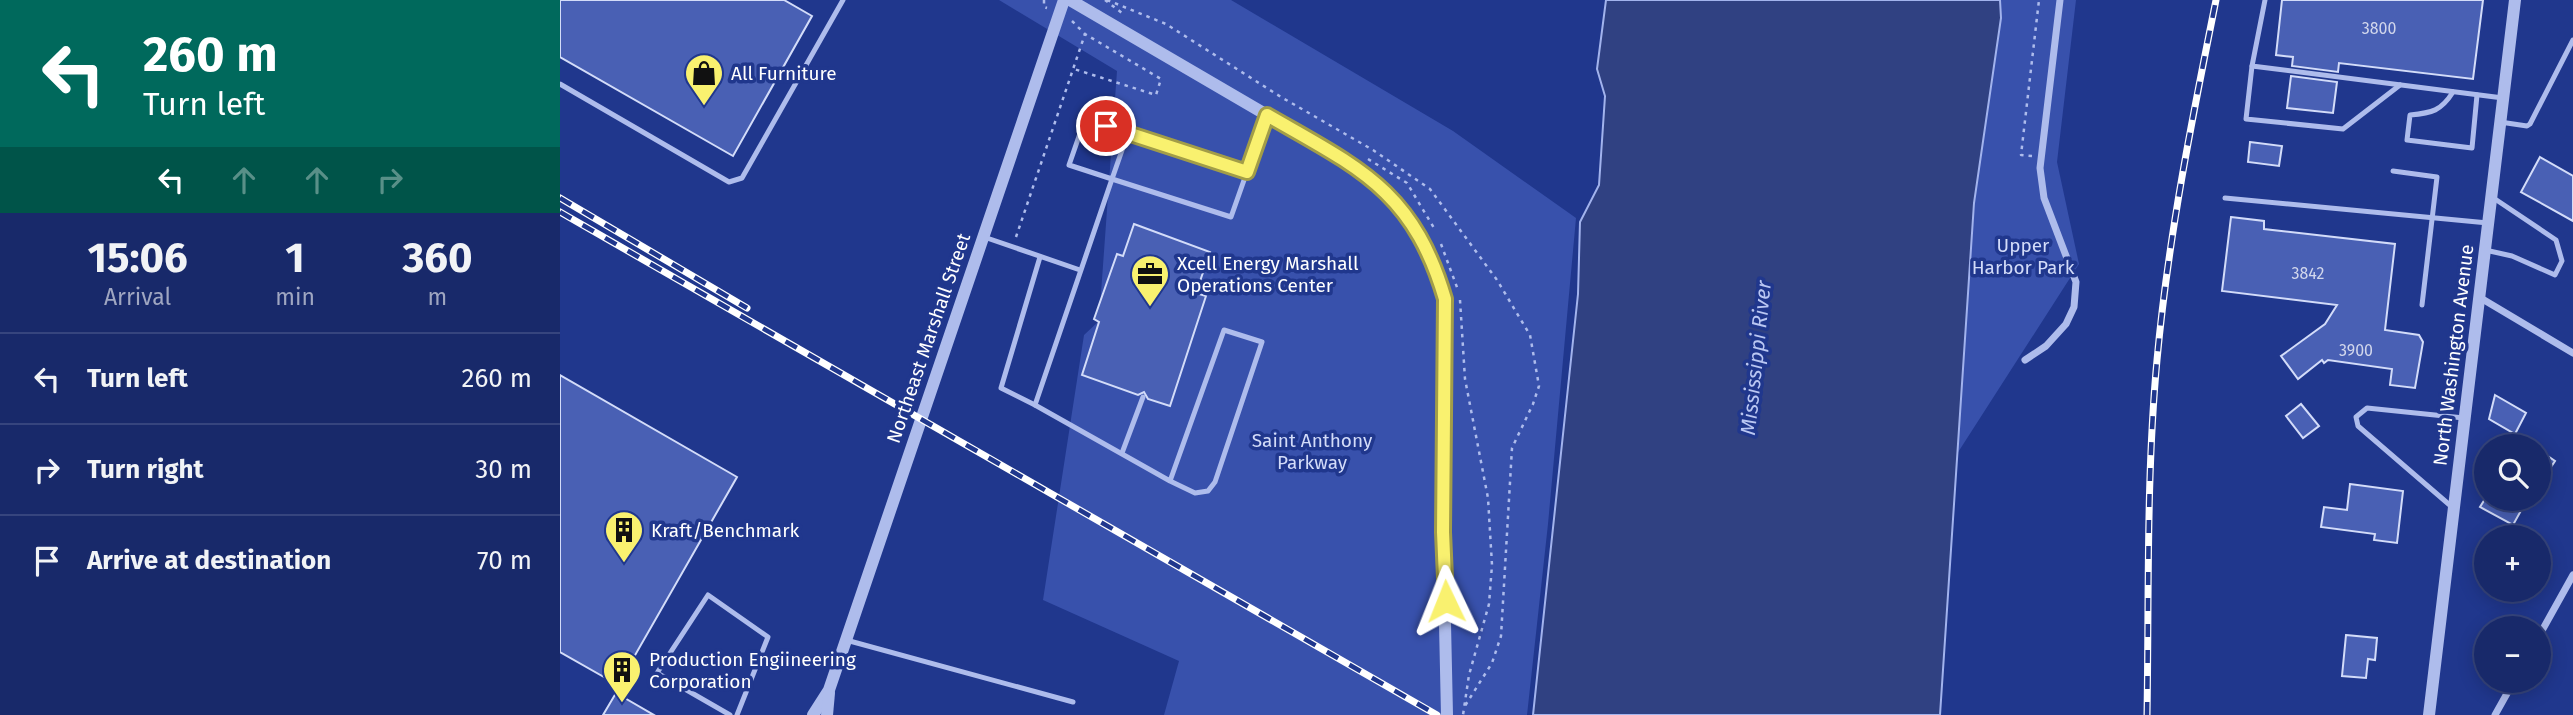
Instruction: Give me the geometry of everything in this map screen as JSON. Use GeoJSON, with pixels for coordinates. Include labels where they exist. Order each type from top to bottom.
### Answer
{"type":"FeatureCollection","features":[{"type":"Feature","properties":{"kind":"street","name":"Northeast Marshall Street"},"geometry":{"type":"LineString","coordinates":[[829,690],[1065,0]]}},
{"type":"Feature","properties":{"kind":"street"},"geometry":{"type":"LineString","coordinates":[[1070,0],[1356,167],[1401,207],[1423,238],[1445,299],[1447,334],[1443,532],[1447,715]]}},
{"type":"Feature","properties":{"kind":"street"},"geometry":{"type":"LineString","coordinates":[[2025,360],[2059,332],[2074,307],[2076,282],[2043,198],[2040,176],[2060,0]]}},
{"type":"Feature","properties":{"kind":"street","name":"North Washington Avenue"},"geometry":{"type":"LineString","coordinates":[[2429,715],[2515,0]]}},
{"type":"Feature","properties":{"kind":"street"},"geometry":{"type":"LineString","coordinates":[[2479,297],[2573,353]]}},
{"type":"Feature","properties":{"kind":"street"},"geometry":{"type":"LineString","coordinates":[[2550,616],[2573,575]]}},
{"type":"Feature","properties":{"kind":"street"},"geometry":{"type":"LineString","coordinates":[[813,715],[829,690]]}},
{"type":"Feature","properties":{"kind":"street"},"geometry":{"type":"LineString","coordinates":[[827,715],[829,690]]}},
{"type":"Feature","properties":{"kind":"street"},"geometry":{"type":"LineString","coordinates":[[2495,715],[2507,693]]}},
{"type":"Feature","properties":{"kind":"lane"},"geometry":{"type":"LineString","coordinates":[[560,84],[729,182],[742,178],[844,0]]}},
{"type":"Feature","properties":{"kind":"lane"},"geometry":{"type":"LineString","coordinates":[[2265,0],[2252,66],[2246,119],[2343,129],[2400,85]]}},
{"type":"Feature","properties":{"kind":"lane"},"geometry":{"type":"LineString","coordinates":[[2500,122],[2526,126],[2530,124],[2573,40]]}},
{"type":"Feature","properties":{"kind":"lane"},"geometry":{"type":"LineString","coordinates":[[2252,66],[2503,99]]}},
{"type":"Feature","properties":{"kind":"lane"},"geometry":{"type":"LineString","coordinates":[[2453,92],[2443,108],[2410,115],[2407,141],[2472,148],[2477,95]]}},
{"type":"Feature","properties":{"kind":"lane"},"geometry":{"type":"LineString","coordinates":[[1247,172],[1085,119],[1069,165],[1231,217],[1247,172],[1267,115]]}},
{"type":"Feature","properties":{"kind":"lane"},"geometry":{"type":"LineString","coordinates":[[1035,405],[1128,133]]}},
{"type":"Feature","properties":{"kind":"lane"},"geometry":{"type":"LineString","coordinates":[[2393,170],[2437,177],[2422,305]]}},
{"type":"Feature","properties":{"kind":"lane"},"geometry":{"type":"LineString","coordinates":[[2485,250],[2512,256],[2555,275],[2562,261],[2556,240],[2491,197]]}},
{"type":"Feature","properties":{"kind":"lane"},"geometry":{"type":"LineString","coordinates":[[2225,198],[2488,223]]}},
{"type":"Feature","properties":{"kind":"lane"},"geometry":{"type":"LineString","coordinates":[[983,237],[1080,270]]}},
{"type":"Feature","properties":{"kind":"lane"},"geometry":{"type":"LineString","coordinates":[[1040,257],[1001,388],[1170,481],[1195,493],[1208,491],[1215,482],[1262,342],[1224,330],[1170,481]]}},
{"type":"Feature","properties":{"kind":"lane"},"geometry":{"type":"LineString","coordinates":[[1122,453],[1143,397]]}},
{"type":"Feature","properties":{"kind":"lane"},"geometry":{"type":"LineString","coordinates":[[2455,508],[2442,501],[2358,426],[2356,417],[2367,408],[2466,418]]}},
{"type":"Feature","properties":{"kind":"lane"},"geometry":{"type":"LineString","coordinates":[[730,715],[657,673],[708,594],[768,637],[737,715]]}},
{"type":"Feature","properties":{"kind":"lane"},"geometry":{"type":"LineString","coordinates":[[846,640],[1073,702]]}},
{"type":"Feature","properties":{"kind":"path"},"geometry":{"type":"LineString","coordinates":[[1044,0],[1044,7]]}},
{"type":"Feature","properties":{"kind":"path"},"geometry":{"type":"LineString","coordinates":[[1106,0],[1125,15]]}},
{"type":"Feature","properties":{"kind":"path"},"geometry":{"type":"LineString","coordinates":[[1106,0],[1166,24],[1281,97],[1373,150],[1430,189],[1497,280],[1530,335],[1539,386],[1512,448],[1502,636],[1492,663],[1463,709]]}},
{"type":"Feature","properties":{"kind":"path"},"geometry":{"type":"LineString","coordinates":[[2021,155],[2039,0]]}},
{"type":"Feature","properties":{"kind":"path"},"geometry":{"type":"LineString","coordinates":[[1074,69],[1156,95],[1161,79],[1085,34],[1077,24]]}},
{"type":"Feature","properties":{"kind":"path"},"geometry":{"type":"LineString","coordinates":[[1012,247],[1085,34]]}},
{"type":"Feature","properties":{"kind":"path"},"geometry":{"type":"LineString","coordinates":[[1368,159],[1399,176],[1415,193],[1449,262],[1460,299],[1465,379],[1488,498],[1492,565],[1489,604],[1469,675],[1463,715]]}},
{"type":"Feature","properties":{"kind":"green space","name":"Saint Anthony Parkway"},"geometry":{"type":"Polygon","coordinates":[[[999,0],[1231,0],[1453,131],[1576,218],[1548,524],[1527,715],[1164,715],[1179,661],[1043,600],[1084,335],[1099,321],[1117,71],[999,0]]]}},
{"type":"Feature","properties":{"kind":"green space","name":"Upper Harbor Park"},"geometry":{"type":"Polygon","coordinates":[[[2000,0],[2076,0],[2057,162],[2079,264],[1955,457],[1979,148],[2001,18],[2000,0]]]}},
{"type":"Feature","properties":{"kind":"water","name":"Mississippi River"},"geometry":{"type":"Polygon","coordinates":[[[1606,0],[2000,0],[2001,18],[1974,203],[1940,715],[1533,715],[1578,294],[1580,222],[1599,185],[1605,96],[1597,69],[1606,0]]]}},
{"type":"Feature","properties":{"kind":"building","name":"All Furniture"},"geometry":{"type":"Polygon","coordinates":[[[560,0],[784,0],[812,16],[733,156],[560,57],[560,0]]]}},
{"type":"Feature","properties":{"kind":"building"},"geometry":{"type":"Polygon","coordinates":[[[2282,0],[2483,0],[2473,79],[2339,63],[2338,72],[2292,66],[2293,57],[2276,55],[2282,0]]]}},
{"type":"Feature","properties":{"kind":"building"},"geometry":{"type":"Polygon","coordinates":[[[2291,76],[2337,82],[2333,113],[2287,108],[2291,76]]]}},
{"type":"Feature","properties":{"kind":"building"},"geometry":{"type":"Polygon","coordinates":[[[2250,142],[2282,146],[2279,166],[2248,162],[2250,142]]]}},
{"type":"Feature","properties":{"kind":"building"},"geometry":{"type":"Polygon","coordinates":[[[2540,157],[2573,176],[2573,221],[2521,192],[2540,157]]]}},
{"type":"Feature","properties":{"kind":"building"},"geometry":{"type":"Polygon","coordinates":[[[2231,217],[2264,221],[2264,229],[2395,244],[2385,330],[2419,335],[2423,342],[2415,388],[2390,385],[2392,369],[2328,360],[2324,363],[2322,360],[2298,379],[2281,356],[2325,324],[2337,305],[2222,291],[2231,217]]]}},
{"type":"Feature","properties":{"kind":"building","name":"Xcell Energy Marshall Operations Center"},"geometry":{"type":"Polygon","coordinates":[[[1134,224],[1210,252],[1196,293],[1206,296],[1170,406],[1148,399],[1144,392],[1138,395],[1082,375],[1099,322],[1094,319],[1117,254],[1123,256],[1134,224]]]}},
{"type":"Feature","properties":{"kind":"building","name":"Kraft/Benchmark"},"geometry":{"type":"Polygon","coordinates":[[[560,375],[737,477],[618,685],[560,652],[560,375]]]}},
{"type":"Feature","properties":{"kind":"building"},"geometry":{"type":"Polygon","coordinates":[[[2495,395],[2526,413],[2515,434],[2489,419],[2495,395]]]}},
{"type":"Feature","properties":{"kind":"building"},"geometry":{"type":"Polygon","coordinates":[[[2301,404],[2319,426],[2303,438],[2286,416],[2301,404]]]}},
{"type":"Feature","properties":{"kind":"building"},"geometry":{"type":"Polygon","coordinates":[[[2350,484],[2403,491],[2397,543],[2374,540],[2375,534],[2321,527],[2324,507],[2347,510],[2350,484]]]}},
{"type":"Feature","properties":{"kind":"building"},"geometry":{"type":"Polygon","coordinates":[[[2487,511],[2521,511],[2513,525],[2487,511]]]}},
{"type":"Feature","properties":{"kind":"building"},"geometry":{"type":"Polygon","coordinates":[[[2346,635],[2377,638],[2375,660],[2368,659],[2366,678],[2342,676],[2346,635]]]}},
{"type":"Feature","properties":{"kind":"building","name":"Production Engiineering Corporation"},"geometry":{"type":"Polygon","coordinates":[[[616,693],[654,715],[603,715],[616,693]]]}},
{"type":"Feature","properties":{"kind":"railway"},"geometry":{"type":"LineString","coordinates":[[2147,715],[2150,493],[2157,360],[2174,224],[2216,0]]}},
{"type":"Feature","properties":{"kind":"railway"},"geometry":{"type":"LineString","coordinates":[[560,198],[747,308]]}},
{"type":"Feature","properties":{"kind":"railway"},"geometry":{"type":"LineString","coordinates":[[560,212],[1437,715]]}},
{"type":"Feature","properties":{"kind":"place","name":"All Furniture"},"geometry":{"type":"Point","coordinates":[704,107]}},
{"type":"Feature","properties":{"kind":"place","name":"Xcell Energy Marshall Operations Center"},"geometry":{"type":"Point","coordinates":[1150,308]}},
{"type":"Feature","properties":{"kind":"place","name":"Kraft/Benchmark"},"geometry":{"type":"Point","coordinates":[624,564]}},
{"type":"Feature","properties":{"kind":"place","name":"Production Engiineering Corporation"},"geometry":{"type":"Point","coordinates":[622,704]}},
{"type":"Feature","properties":{"kind":"route"},"geometry":{"type":"LineString","coordinates":[[1106,126],[1247,172],[1267,115],[1356,167],[1401,207],[1412,222],[1423,238],[1445,299],[1447,334],[1443,532],[1446,601]]}}]}
